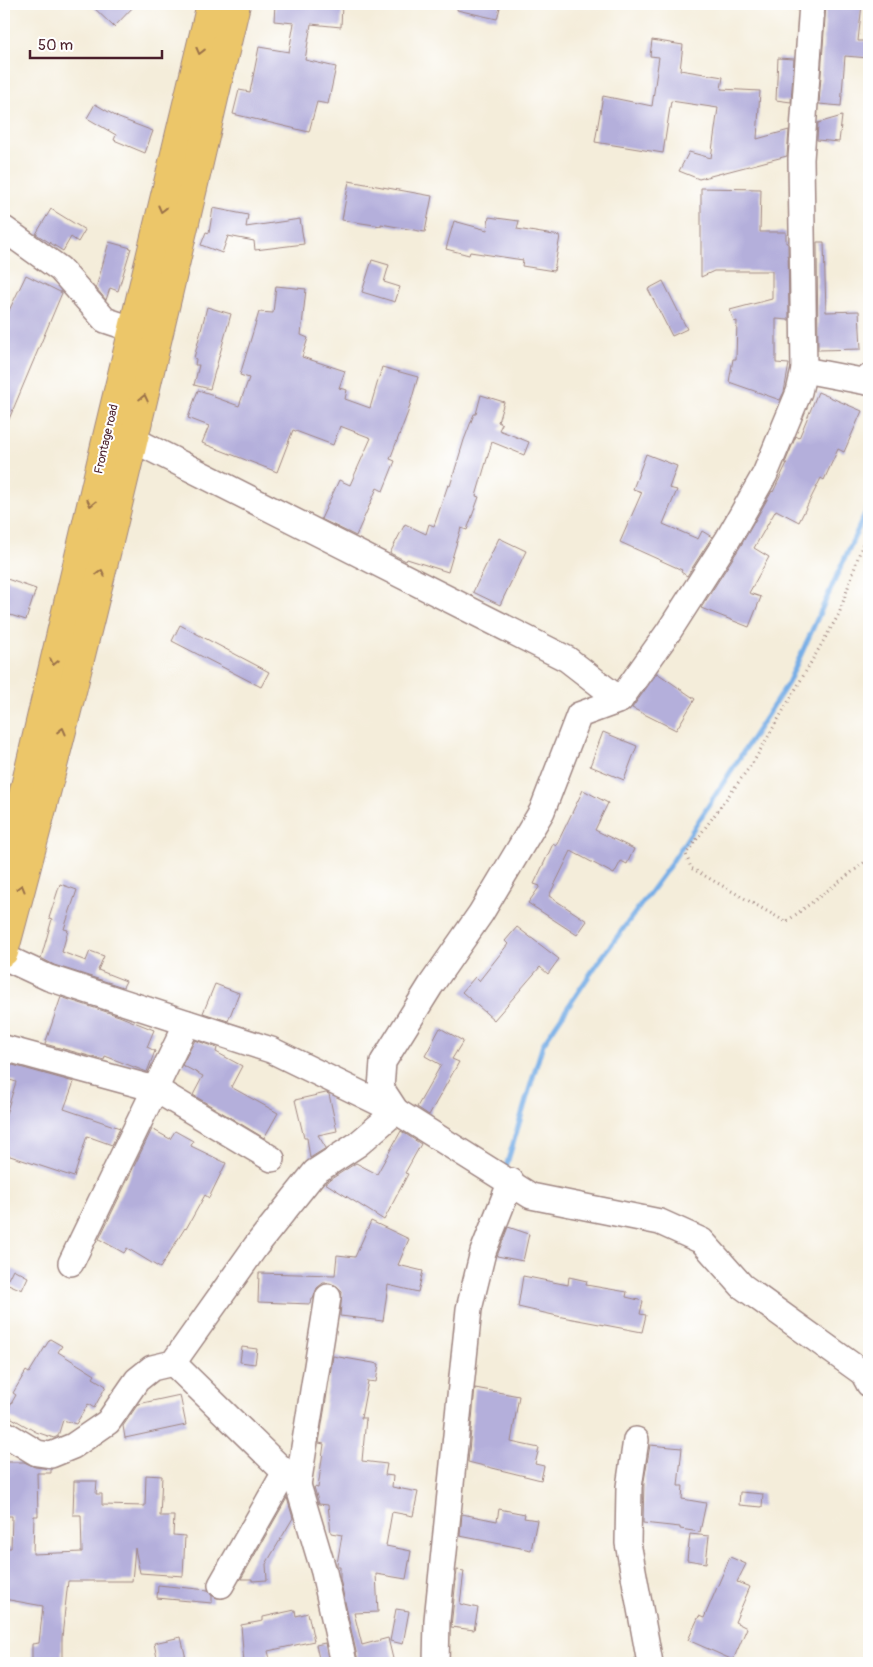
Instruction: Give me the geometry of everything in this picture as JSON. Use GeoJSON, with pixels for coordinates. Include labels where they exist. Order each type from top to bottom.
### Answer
{"type":"FeatureCollection","features":[{"type":"Feature","properties":{"kind":"main road","name":"Frontage road"},"geometry":{"type":"LineString","coordinates":[[4,876],[20,821],[132,329],[212,4]]}},
{"type":"Feature","properties":{"kind":"main road"},"geometry":{"type":"LineString","coordinates":[[4,952],[20,821],[134,440],[236,4]]}},
{"type":"Feature","properties":{"kind":"street"},"geometry":{"type":"LineString","coordinates":[[396,1111],[381,1088],[383,1062],[431,984],[481,912],[542,811],[579,715],[620,700],[674,623],[728,539],[766,474],[799,392],[804,370],[801,159],[812,4]]}},
{"type":"Feature","properties":{"kind":"street"},"geometry":{"type":"LineString","coordinates":[[4,229],[60,269],[105,320],[132,329]]}},
{"type":"Feature","properties":{"kind":"street"},"geometry":{"type":"LineString","coordinates":[[804,370],[868,381]]}},
{"type":"Feature","properties":{"kind":"street"},"geometry":{"type":"LineString","coordinates":[[134,440],[567,659],[620,700]]}},
{"type":"Feature","properties":{"kind":"street"},"geometry":{"type":"LineString","coordinates":[[4,957],[49,978],[271,1050],[396,1111],[480,1164],[511,1181],[531,1196],[660,1222],[702,1241],[742,1286],[863,1373],[869,1384]]}},
{"type":"Feature","properties":{"kind":"street"},"geometry":{"type":"LineString","coordinates":[[71,1263],[187,1023]]}},
{"type":"Feature","properties":{"kind":"street"},"geometry":{"type":"LineString","coordinates":[[4,1048],[155,1090],[272,1158]]}},
{"type":"Feature","properties":{"kind":"street"},"geometry":{"type":"LineString","coordinates":[[4,1433],[37,1453],[51,1455],[73,1446],[108,1422],[137,1380],[152,1368],[173,1363],[256,1246],[315,1172],[358,1144],[396,1111]]}},
{"type":"Feature","properties":{"kind":"street"},"geometry":{"type":"LineString","coordinates":[[436,1663],[437,1620],[469,1309],[483,1252],[511,1181]]}},
{"type":"Feature","properties":{"kind":"street"},"geometry":{"type":"LineString","coordinates":[[221,1585],[291,1480],[328,1297]]}},
{"type":"Feature","properties":{"kind":"street"},"geometry":{"type":"LineString","coordinates":[[173,1363],[291,1480],[324,1572],[344,1663]]}},
{"type":"Feature","properties":{"kind":"street"},"geometry":{"type":"LineString","coordinates":[[636,1440],[629,1487],[628,1543],[650,1663]]}},
{"type":"Feature","properties":{"kind":"path"},"geometry":{"type":"LineString","coordinates":[[869,525],[839,614],[754,761],[686,854],[691,868],[786,922],[869,859]]}},
{"type":"Feature","properties":{"kind":"building"},"geometry":{"type":"Polygon","coordinates":[[[90,4],[136,4],[114,27],[90,4]]]}},
{"type":"Feature","properties":{"kind":"building"},"geometry":{"type":"Polygon","coordinates":[[[275,4],[342,4],[341,27],[311,24],[305,60],[336,67],[328,104],[317,102],[309,132],[233,114],[239,90],[250,92],[259,47],[289,52],[294,23],[274,21],[275,4]]]}},
{"type":"Feature","properties":{"kind":"building"},"geometry":{"type":"Polygon","coordinates":[[[458,4],[501,4],[497,19],[457,10],[458,4]]]}},
{"type":"Feature","properties":{"kind":"building"},"geometry":{"type":"Polygon","coordinates":[[[826,4],[862,4],[858,41],[869,41],[869,58],[845,56],[841,106],[819,104],[826,4]]]}},
{"type":"Feature","properties":{"kind":"building"},"geometry":{"type":"Polygon","coordinates":[[[652,40],[683,45],[680,70],[723,77],[721,89],[760,91],[757,139],[789,130],[787,156],[699,179],[679,171],[689,152],[711,158],[718,108],[671,101],[663,153],[595,142],[603,96],[652,106],[659,57],[650,56],[652,40]]]}},
{"type":"Feature","properties":{"kind":"building"},"geometry":{"type":"Polygon","coordinates":[[[778,58],[794,59],[791,102],[776,100],[778,58]]]}},
{"type":"Feature","properties":{"kind":"building"},"geometry":{"type":"Polygon","coordinates":[[[95,104],[119,118],[153,131],[145,153],[114,140],[116,135],[87,118],[95,104]]]}},
{"type":"Feature","properties":{"kind":"building"},"geometry":{"type":"Polygon","coordinates":[[[842,116],[839,142],[817,140],[818,123],[842,116]]]}},
{"type":"Feature","properties":{"kind":"building"},"geometry":{"type":"Polygon","coordinates":[[[349,181],[432,196],[425,232],[381,224],[381,226],[342,220],[349,181]]]}},
{"type":"Feature","properties":{"kind":"building"},"geometry":{"type":"Polygon","coordinates":[[[701,188],[761,189],[760,232],[786,232],[786,243],[788,243],[789,320],[776,319],[776,363],[789,364],[784,392],[780,400],[729,382],[733,359],[736,359],[737,321],[734,322],[730,310],[772,299],[772,271],[714,271],[701,277],[701,188]]]}},
{"type":"Feature","properties":{"kind":"building"},"geometry":{"type":"Polygon","coordinates":[[[213,208],[248,215],[246,227],[300,219],[304,244],[255,250],[254,241],[228,236],[222,253],[201,245],[206,232],[209,233],[213,208]]]}},
{"type":"Feature","properties":{"kind":"building"},"geometry":{"type":"Polygon","coordinates":[[[51,209],[85,230],[78,242],[71,237],[63,251],[36,234],[51,209]]]}},
{"type":"Feature","properties":{"kind":"building"},"geometry":{"type":"Polygon","coordinates":[[[489,217],[519,221],[517,229],[560,236],[554,271],[522,266],[523,260],[470,252],[469,255],[446,249],[454,221],[487,230],[489,217]]]}},
{"type":"Feature","properties":{"kind":"building"},"geometry":{"type":"Polygon","coordinates":[[[109,242],[131,248],[118,291],[110,288],[106,300],[96,288],[109,242]]]}},
{"type":"Feature","properties":{"kind":"building"},"geometry":{"type":"Polygon","coordinates":[[[817,242],[824,242],[826,312],[859,311],[861,349],[818,350],[817,242]]]}},
{"type":"Feature","properties":{"kind":"building"},"geometry":{"type":"Polygon","coordinates":[[[372,260],[389,265],[384,282],[400,287],[395,302],[362,292],[372,260]]]}},
{"type":"Feature","properties":{"kind":"building"},"geometry":{"type":"Polygon","coordinates":[[[26,275],[62,293],[4,431],[4,321],[26,275]]]}},
{"type":"Feature","properties":{"kind":"building"},"geometry":{"type":"Polygon","coordinates":[[[663,281],[687,329],[672,336],[648,289],[663,281]]]}},
{"type":"Feature","properties":{"kind":"building"},"geometry":{"type":"Polygon","coordinates":[[[276,286],[306,289],[301,335],[308,338],[302,357],[345,371],[339,388],[347,390],[345,399],[370,408],[382,367],[418,377],[408,412],[390,459],[395,461],[383,491],[377,488],[356,536],[321,519],[339,480],[350,485],[371,438],[340,426],[333,445],[293,430],[277,472],[202,443],[209,426],[188,418],[198,390],[239,406],[249,378],[240,375],[259,312],[273,313],[276,286]]]}},
{"type":"Feature","properties":{"kind":"building"},"geometry":{"type":"Polygon","coordinates":[[[207,307],[231,314],[210,389],[194,385],[199,365],[195,365],[196,359],[194,358],[207,307]]]}},
{"type":"Feature","properties":{"kind":"building"},"geometry":{"type":"Polygon","coordinates":[[[818,392],[862,411],[844,452],[838,449],[824,480],[821,478],[799,522],[776,510],[754,548],[769,557],[749,593],[761,597],[749,627],[701,608],[773,492],[787,463],[785,463],[796,436],[799,438],[818,392]]]}},
{"type":"Feature","properties":{"kind":"building"},"geometry":{"type":"Polygon","coordinates":[[[481,395],[504,402],[498,422],[502,424],[499,430],[529,442],[524,455],[492,442],[476,496],[479,497],[467,530],[461,528],[448,572],[407,559],[406,561],[390,553],[405,524],[426,534],[429,524],[434,526],[448,485],[450,486],[464,440],[474,414],[476,414],[481,395]]]}},
{"type":"Feature","properties":{"kind":"building"},"geometry":{"type":"Polygon","coordinates":[[[646,454],[677,466],[669,488],[677,490],[663,524],[698,539],[702,531],[712,537],[687,576],[681,572],[682,570],[620,542],[642,492],[633,489],[646,454]]]}},
{"type":"Feature","properties":{"kind":"building"},"geometry":{"type":"Polygon","coordinates":[[[499,538],[526,551],[500,605],[473,592],[499,538]]]}},
{"type":"Feature","properties":{"kind":"building"},"geometry":{"type":"Polygon","coordinates":[[[4,578],[36,589],[26,620],[4,613],[4,578]]]}},
{"type":"Feature","properties":{"kind":"building"},"geometry":{"type":"Polygon","coordinates":[[[180,625],[269,672],[261,687],[172,641],[180,625]]]}},
{"type":"Feature","properties":{"kind":"building"},"geometry":{"type":"Polygon","coordinates":[[[657,673],[695,699],[676,730],[632,708],[657,673]]]}},
{"type":"Feature","properties":{"kind":"building"},"geometry":{"type":"Polygon","coordinates":[[[603,732],[637,746],[624,780],[590,766],[603,732]]]}},
{"type":"Feature","properties":{"kind":"building"},"geometry":{"type":"Polygon","coordinates":[[[583,790],[608,803],[595,830],[634,849],[627,864],[621,861],[614,874],[571,851],[549,896],[587,921],[577,935],[528,903],[540,886],[534,884],[553,844],[556,846],[583,790]]]}},
{"type":"Feature","properties":{"kind":"building"},"geometry":{"type":"Polygon","coordinates":[[[60,884],[77,890],[64,929],[68,930],[62,952],[86,961],[90,951],[104,956],[98,970],[126,981],[123,987],[54,965],[41,958],[52,919],[49,918],[60,884]]]}},
{"type":"Feature","properties":{"kind":"building"},"geometry":{"type":"Polygon","coordinates":[[[517,927],[559,959],[548,974],[540,967],[494,1020],[462,992],[475,977],[479,981],[508,944],[505,941],[517,927]]]}},
{"type":"Feature","properties":{"kind":"building"},"geometry":{"type":"Polygon","coordinates":[[[215,984],[239,993],[228,1021],[203,1013],[215,984]]]}},
{"type":"Feature","properties":{"kind":"building"},"geometry":{"type":"Polygon","coordinates":[[[61,997],[154,1030],[147,1047],[155,1051],[147,1072],[105,1056],[104,1060],[45,1044],[61,997]]]}},
{"type":"Feature","properties":{"kind":"building"},"geometry":{"type":"Polygon","coordinates":[[[440,1028],[463,1041],[452,1059],[459,1062],[429,1115],[417,1107],[441,1065],[425,1056],[440,1028]]]}},
{"type":"Feature","properties":{"kind":"building"},"geometry":{"type":"Polygon","coordinates":[[[195,1040],[217,1048],[216,1052],[242,1066],[231,1087],[278,1113],[264,1138],[193,1095],[203,1076],[182,1065],[195,1040]]]}},
{"type":"Feature","properties":{"kind":"building"},"geometry":{"type":"Polygon","coordinates":[[[9,1064],[74,1082],[64,1109],[120,1128],[112,1145],[87,1136],[74,1177],[4,1154],[4,1120],[16,1082],[4,1078],[9,1064]]]}},
{"type":"Feature","properties":{"kind":"building"},"geometry":{"type":"Polygon","coordinates":[[[326,1093],[329,1094],[337,1131],[318,1135],[326,1148],[310,1158],[307,1138],[304,1138],[295,1100],[326,1093]]]}},
{"type":"Feature","properties":{"kind":"building"},"geometry":{"type":"Polygon","coordinates":[[[152,1129],[170,1139],[175,1131],[193,1141],[191,1146],[226,1163],[209,1198],[205,1195],[186,1229],[160,1268],[127,1248],[124,1253],[99,1239],[152,1129]]]}},
{"type":"Feature","properties":{"kind":"building"},"geometry":{"type":"Polygon","coordinates":[[[401,1131],[421,1144],[405,1173],[408,1174],[384,1220],[325,1183],[356,1163],[377,1174],[401,1131]]]}},
{"type":"Feature","properties":{"kind":"building"},"geometry":{"type":"Polygon","coordinates":[[[371,1221],[409,1239],[398,1265],[423,1271],[418,1292],[388,1285],[383,1321],[340,1316],[342,1292],[337,1286],[330,1283],[323,1283],[317,1288],[311,1304],[258,1302],[259,1273],[335,1275],[337,1255],[355,1257],[371,1221]]]}},
{"type":"Feature","properties":{"kind":"building"},"geometry":{"type":"Polygon","coordinates":[[[508,1227],[529,1234],[523,1261],[497,1256],[508,1227]]]}},
{"type":"Feature","properties":{"kind":"building"},"geometry":{"type":"Polygon","coordinates":[[[13,1269],[28,1277],[22,1290],[6,1283],[13,1269]]]}},
{"type":"Feature","properties":{"kind":"building"},"geometry":{"type":"Polygon","coordinates":[[[523,1276],[568,1285],[569,1277],[587,1281],[586,1285],[627,1292],[626,1297],[643,1301],[640,1314],[646,1315],[642,1332],[518,1307],[523,1276]]]}},
{"type":"Feature","properties":{"kind":"building"},"geometry":{"type":"Polygon","coordinates":[[[50,1339],[62,1346],[58,1352],[95,1375],[93,1378],[106,1386],[94,1408],[88,1404],[76,1424],[63,1420],[58,1436],[54,1438],[36,1432],[5,1414],[16,1395],[13,1393],[26,1371],[29,1373],[50,1339]]]}},
{"type":"Feature","properties":{"kind":"building"},"geometry":{"type":"Polygon","coordinates":[[[242,1347],[257,1349],[255,1364],[240,1362],[242,1347]]]}},
{"type":"Feature","properties":{"kind":"building"},"geometry":{"type":"Polygon","coordinates":[[[333,1356],[379,1364],[376,1382],[368,1381],[361,1418],[366,1418],[362,1461],[387,1464],[385,1475],[393,1476],[392,1487],[418,1492],[413,1516],[392,1512],[386,1546],[411,1551],[406,1579],[376,1574],[378,1612],[354,1613],[362,1645],[388,1638],[394,1663],[358,1661],[340,1579],[340,1567],[337,1567],[342,1535],[331,1533],[328,1505],[319,1504],[314,1487],[318,1488],[324,1444],[319,1443],[333,1356]]]}},
{"type":"Feature","properties":{"kind":"building"},"geometry":{"type":"Polygon","coordinates":[[[475,1388],[519,1396],[511,1442],[539,1448],[535,1464],[544,1466],[541,1480],[468,1462],[475,1388]]]}},
{"type":"Feature","properties":{"kind":"building"},"geometry":{"type":"Polygon","coordinates":[[[180,1395],[186,1425],[125,1438],[123,1426],[138,1404],[180,1395]]]}},
{"type":"Feature","properties":{"kind":"building"},"geometry":{"type":"Polygon","coordinates":[[[650,1445],[682,1448],[678,1486],[683,1486],[682,1499],[706,1503],[700,1532],[680,1529],[680,1527],[643,1523],[644,1481],[650,1445]]]}},
{"type":"Feature","properties":{"kind":"building"},"geometry":{"type":"Polygon","coordinates":[[[4,1462],[24,1462],[35,1467],[51,1469],[51,1473],[37,1473],[38,1516],[34,1516],[33,1554],[82,1552],[81,1515],[73,1515],[74,1481],[97,1481],[96,1494],[102,1494],[102,1505],[145,1506],[146,1475],[162,1476],[160,1516],[174,1516],[173,1535],[185,1536],[183,1576],[140,1573],[135,1548],[132,1581],[68,1581],[62,1637],[62,1663],[32,1663],[32,1644],[39,1643],[43,1606],[4,1599],[4,1548],[11,1548],[12,1516],[4,1516],[4,1462]]]}},
{"type":"Feature","properties":{"kind":"building"},"geometry":{"type":"Polygon","coordinates":[[[740,1492],[763,1494],[762,1507],[739,1505],[740,1492]]]}},
{"type":"Feature","properties":{"kind":"building"},"geometry":{"type":"Polygon","coordinates":[[[287,1498],[293,1518],[266,1564],[267,1580],[252,1581],[252,1579],[241,1579],[287,1498]]]}},
{"type":"Feature","properties":{"kind":"building"},"geometry":{"type":"Polygon","coordinates":[[[499,1509],[525,1514],[524,1518],[537,1520],[531,1550],[460,1536],[462,1514],[497,1521],[499,1509]]]}},
{"type":"Feature","properties":{"kind":"building"},"geometry":{"type":"Polygon","coordinates":[[[690,1534],[709,1536],[706,1563],[687,1560],[690,1534]]]}},
{"type":"Feature","properties":{"kind":"building"},"geometry":{"type":"Polygon","coordinates":[[[730,1557],[746,1564],[737,1582],[750,1587],[735,1622],[747,1628],[733,1660],[688,1640],[699,1616],[704,1618],[730,1557]]]}},
{"type":"Feature","properties":{"kind":"building"},"geometry":{"type":"Polygon","coordinates":[[[457,1570],[464,1571],[460,1604],[478,1608],[474,1630],[451,1627],[457,1570]]]}},
{"type":"Feature","properties":{"kind":"building"},"geometry":{"type":"Polygon","coordinates":[[[158,1585],[208,1590],[212,1596],[212,1603],[157,1598],[158,1585]]]}},
{"type":"Feature","properties":{"kind":"building"},"geometry":{"type":"Polygon","coordinates":[[[396,1609],[409,1611],[403,1644],[390,1641],[396,1609]]]}},
{"type":"Feature","properties":{"kind":"building"},"geometry":{"type":"Polygon","coordinates":[[[295,1610],[296,1616],[308,1613],[314,1641],[268,1651],[271,1663],[244,1663],[241,1625],[263,1621],[263,1617],[295,1610]]]}},
{"type":"Feature","properties":{"kind":"building"},"geometry":{"type":"Polygon","coordinates":[[[181,1637],[187,1663],[158,1663],[154,1643],[181,1637]]]}},
{"type":"Feature","properties":{"kind":"building"},"geometry":{"type":"Polygon","coordinates":[[[325,1643],[329,1663],[320,1663],[316,1645],[325,1643]]]}},
{"type":"Feature","properties":{"kind":"waterway"},"geometry":{"type":"LineString","coordinates":[[505,1170],[543,1044],[597,964],[668,868],[788,683],[869,505]]}}]}
